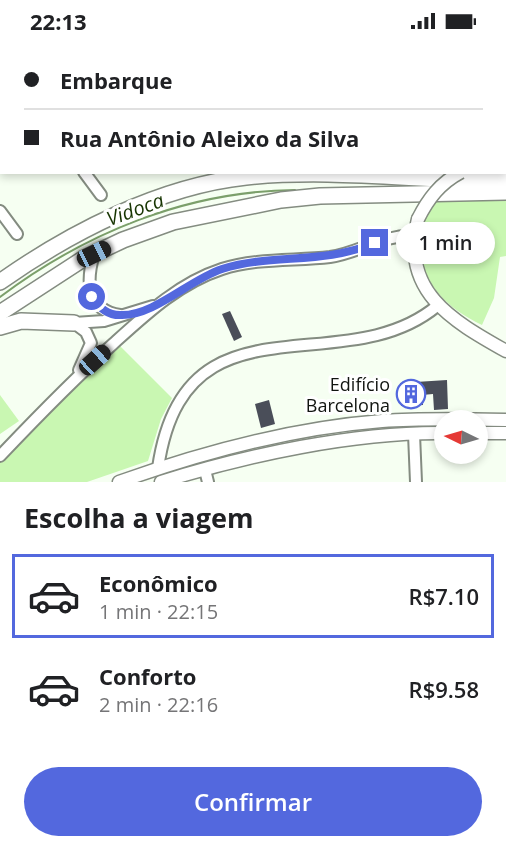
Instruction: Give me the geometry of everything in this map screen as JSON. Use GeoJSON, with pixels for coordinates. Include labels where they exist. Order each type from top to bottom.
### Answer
{"type":"FeatureCollection","features":[{"type":"Feature","properties":{"kind":"highway"},"geometry":{"type":"LineString","coordinates":[[0,282],[36,256],[84,230],[135,207],[211,183],[245,177],[304,174]]}},
{"type":"Feature","properties":{"kind":"highway"},"geometry":{"type":"LineString","coordinates":[[346,174],[506,181]]}},
{"type":"Feature","properties":{"kind":"highway"},"geometry":{"type":"LineString","coordinates":[[0,313],[51,277],[94,254],[123,240],[173,222],[281,200],[372,193],[506,192]]}},
{"type":"Feature","properties":{"kind":"highway"},"geometry":{"type":"LineString","coordinates":[[0,327],[21,321],[74,323]]}},
{"type":"Feature","properties":{"kind":"main road"},"geometry":{"type":"LineString","coordinates":[[458,174],[428,199],[418,219],[413,250],[418,273],[437,306],[506,351]]}},
{"type":"Feature","properties":{"kind":"main road"},"geometry":{"type":"LineString","coordinates":[[119,482],[158,468],[259,440],[379,422],[430,419],[506,420]]}},
{"type":"Feature","properties":{"kind":"main road"},"geometry":{"type":"LineString","coordinates":[[430,419],[434,426]]}},
{"type":"Feature","properties":{"kind":"main road"},"geometry":{"type":"LineString","coordinates":[[161,482],[206,476],[334,442],[434,433]]}},
{"type":"Feature","properties":{"kind":"main road"},"geometry":{"type":"LineString","coordinates":[[488,433],[506,433]]}},
{"type":"Feature","properties":{"kind":"street"},"geometry":{"type":"LineString","coordinates":[[85,174],[101,195]]}},
{"type":"Feature","properties":{"kind":"street"},"geometry":{"type":"LineString","coordinates":[[0,211],[17,234]]}},
{"type":"Feature","properties":{"kind":"street"},"geometry":{"type":"LineString","coordinates":[[0,456],[66,387],[161,303],[200,278],[223,269],[247,264],[331,257],[352,252],[394,236],[414,236]]}},
{"type":"Feature","properties":{"kind":"street"},"geometry":{"type":"LineString","coordinates":[[94,254],[88,280],[92,297],[104,310],[123,316]]}},
{"type":"Feature","properties":{"kind":"street"},"geometry":{"type":"LineString","coordinates":[[74,323],[104,321],[161,303]]}},
{"type":"Feature","properties":{"kind":"street"},"geometry":{"type":"LineString","coordinates":[[158,468],[168,424],[188,391],[202,376],[234,357],[269,348],[356,340],[408,323],[426,315],[437,306]]}},
{"type":"Feature","properties":{"kind":"street"},"geometry":{"type":"LineString","coordinates":[[66,387],[82,365],[91,343],[86,332],[74,323]]}},
{"type":"Feature","properties":{"kind":"street"},"geometry":{"type":"LineString","coordinates":[[414,434],[416,482]]}},
{"type":"Feature","properties":{"kind":"street"},"geometry":{"type":"LineString","coordinates":[[161,449],[174,464]]}},
{"type":"Feature","properties":{"kind":"green space"},"geometry":{"type":"Polygon","coordinates":[[[433,199],[506,200],[506,256],[500,257],[494,298],[482,325],[447,302],[435,289],[426,274],[421,257],[421,239],[433,199]]]}},
{"type":"Feature","properties":{"kind":"green space"},"geometry":{"type":"Polygon","coordinates":[[[119,345],[172,398],[161,419],[148,461],[87,482],[0,482],[0,462],[119,345]]]}},
{"type":"Feature","properties":{"kind":"green space"},"geometry":{"type":"Polygon","coordinates":[[[0,395],[19,421],[0,434],[0,395]]]}},
{"type":"Feature","properties":{"kind":"building"},"geometry":{"type":"Polygon","coordinates":[[[230,311],[242,337],[234,341],[222,314],[230,311]]]}},
{"type":"Feature","properties":{"kind":"building"},"geometry":{"type":"Polygon","coordinates":[[[447,380],[448,409],[434,410],[433,394],[422,395],[423,405],[401,406],[400,383],[447,380]]]}},
{"type":"Feature","properties":{"kind":"building"},"geometry":{"type":"Polygon","coordinates":[[[269,400],[275,424],[261,428],[255,404],[269,400]]]}},
{"type":"Feature","properties":{"kind":"waterway","name":"Vidoca"},"geometry":{"type":"LineString","coordinates":[[0,297],[67,253],[139,220],[177,207],[215,198],[255,192],[295,190]]}},
{"type":"Feature","properties":{"kind":"place","name":"Edifício Barcelona"},"geometry":{"type":"Point","coordinates":[411,394]}},
{"type":"Feature","properties":{"kind":"route"},"geometry":{"type":"LineString","coordinates":[[92,297],[104,310],[123,316],[161,303],[171,294],[200,278],[223,269],[247,264],[331,257],[375,243]]}}]}
